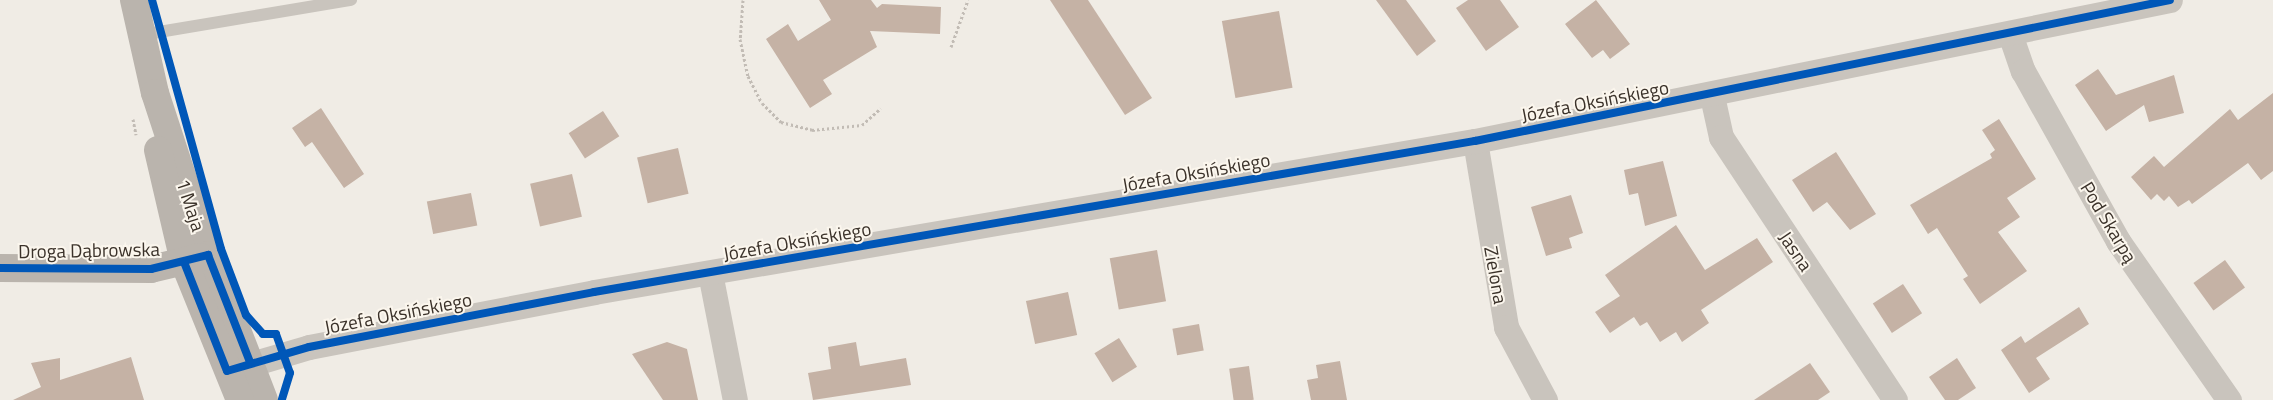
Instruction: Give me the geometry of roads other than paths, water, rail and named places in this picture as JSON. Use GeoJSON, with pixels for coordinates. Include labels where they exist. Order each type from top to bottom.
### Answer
{"type":"FeatureCollection","features":[{"type":"Feature","properties":{"kind":"main road","name":"1 Maja"},"geometry":{"type":"LineString","coordinates":[[134,0],[154,93],[196,258],[239,367],[264,400]]}},
{"type":"Feature","properties":{"kind":"main road","name":"Droga Dąbrowska"},"geometry":{"type":"LineString","coordinates":[[0,268],[151,269],[196,258]]}},
{"type":"Feature","properties":{"kind":"main road","name":"1 Maja"},"geometry":{"type":"LineString","coordinates":[[239,367],[240,400]]}},
{"type":"Feature","properties":{"kind":"street","name":"Józefa Oksińskiego"},"geometry":{"type":"LineString","coordinates":[[239,367],[308,347],[710,273],[1475,141],[1712,96],[2170,0]]}},
{"type":"Feature","properties":{"kind":"street","name":"Pod Skarpą"},"geometry":{"type":"LineString","coordinates":[[2010,34],[2023,70],[2118,241],[2229,400]]}},
{"type":"Feature","properties":{"kind":"street","name":"Jasna"},"geometry":{"type":"LineString","coordinates":[[1712,96],[1721,138],[1895,400]]}},
{"type":"Feature","properties":{"kind":"street","name":"Zielona"},"geometry":{"type":"LineString","coordinates":[[1475,141],[1506,327],[1545,400]]}},
{"type":"Feature","properties":{"kind":"street"},"geometry":{"type":"LineString","coordinates":[[710,273],[735,400]]}},
{"type":"Feature","properties":{"kind":"lane"},"geometry":{"type":"LineString","coordinates":[[142,35],[351,0]]}}]}
